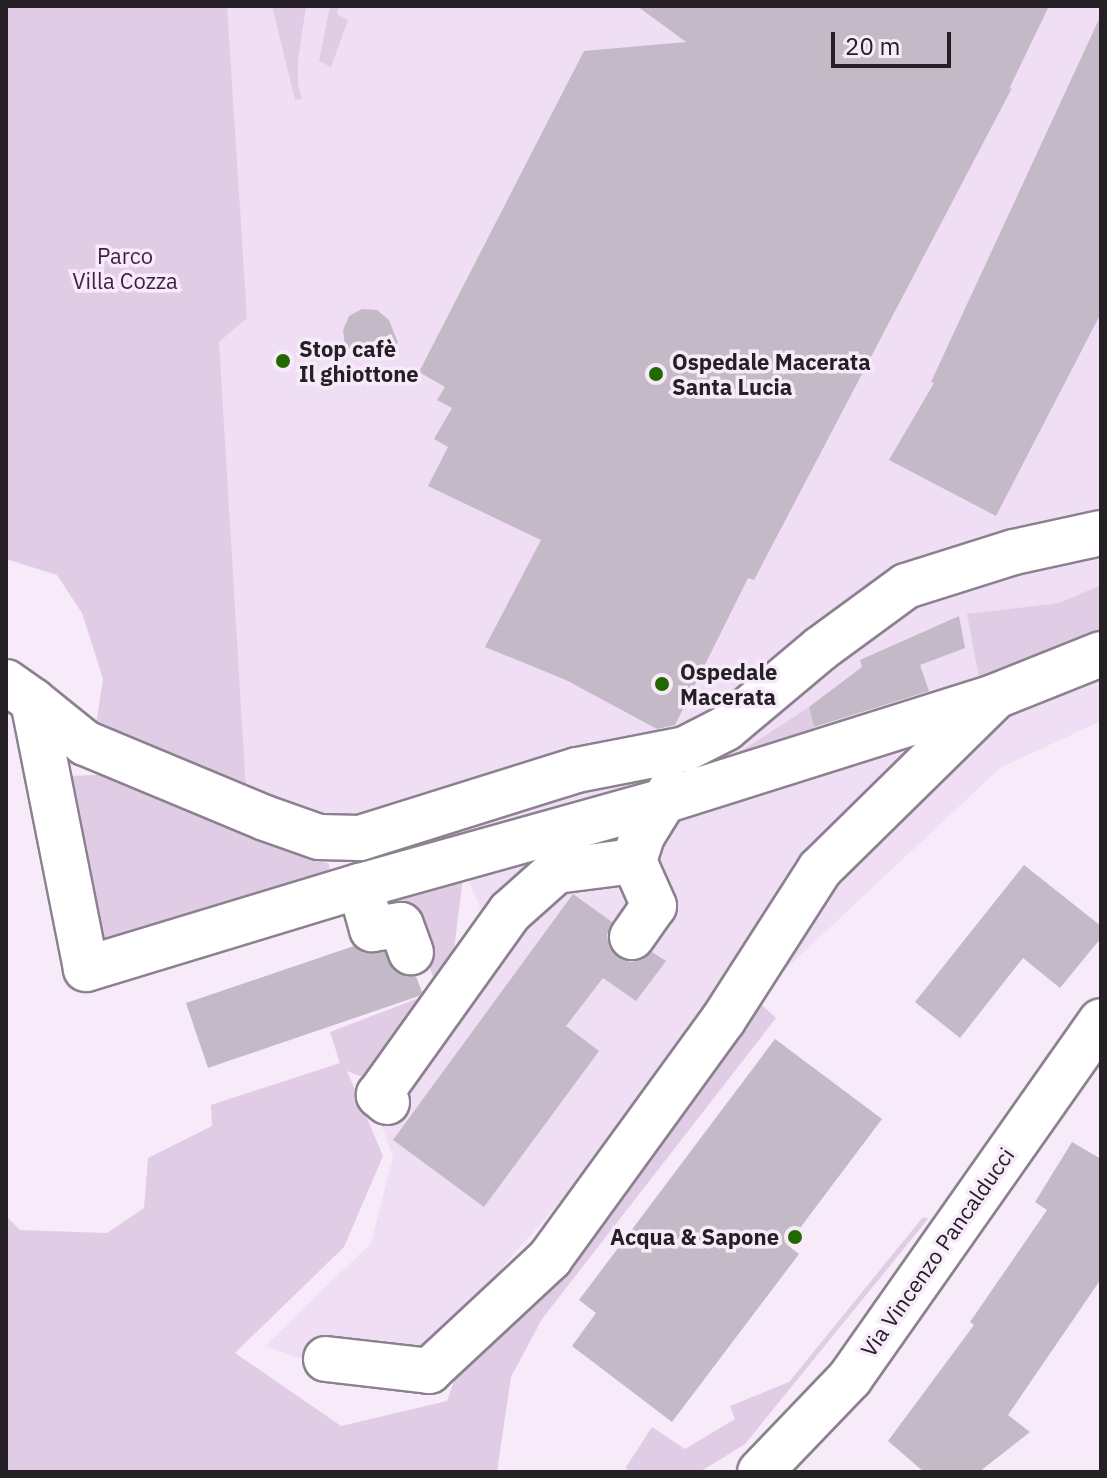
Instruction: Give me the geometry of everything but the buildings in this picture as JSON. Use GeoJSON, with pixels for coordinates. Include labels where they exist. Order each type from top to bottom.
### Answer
{"type":"FeatureCollection","features":[{"type":"Feature","properties":{"kind":"main road"},"geometry":{"type":"LineString","coordinates":[[20,692],[85,743],[265,818],[319,837],[360,838],[577,770],[685,749],[726,728],[820,649],[906,586],[1014,552],[1101,533]]}},
{"type":"Feature","properties":{"kind":"main road"},"geometry":{"type":"LineString","coordinates":[[20,692],[86,969],[360,886],[667,800],[996,696],[1101,654]]}},
{"type":"Feature","properties":{"kind":"main road"},"geometry":{"type":"LineString","coordinates":[[326,1359],[429,1371],[550,1258],[723,1020],[820,869],[996,696]]}},
{"type":"Feature","properties":{"kind":"main road"},"geometry":{"type":"LineString","coordinates":[[632,937],[654,906],[634,861],[642,836],[667,800],[685,749]]}},
{"type":"Feature","properties":{"kind":"main road"},"geometry":{"type":"LineString","coordinates":[[387,1102],[379,1095],[510,912],[556,871],[634,861]]}},
{"type":"Feature","properties":{"kind":"main road"},"geometry":{"type":"LineString","coordinates":[[360,886],[372,929],[401,925],[411,952]]}},
{"type":"Feature","properties":{"kind":"main road","name":"Via Vincenzo Pancalducci"},"geometry":{"type":"LineString","coordinates":[[760,1472],[850,1378],[1101,1021]]}},
{"type":"Feature","properties":{"kind":"shaded area","name":"Ospedale Macerata"},"geometry":{"type":"Polygon","coordinates":[[[228,6],[1101,6],[1101,721],[1000,768],[775,979],[734,1003],[394,1391],[265,1346],[371,1243],[393,1157],[379,1118],[500,952],[448,834],[318,828],[225,789],[203,345],[219,21],[228,6]]]}},
{"type":"Feature","properties":{"kind":"green space","name":"Parco Villa Cozza"},"geometry":{"type":"Polygon","coordinates":[[[6,6],[227,6],[247,318],[219,342],[246,790],[96,724],[103,679],[82,613],[57,575],[6,559],[6,6]]]}},
{"type":"Feature","properties":{"kind":"green space"},"geometry":{"type":"Polygon","coordinates":[[[272,6],[306,6],[298,61],[298,85],[302,99],[295,100],[272,6]]]}},
{"type":"Feature","properties":{"kind":"green space"},"geometry":{"type":"Polygon","coordinates":[[[330,6],[339,6],[337,14],[348,20],[331,67],[319,61],[330,6]]]}},
{"type":"Feature","properties":{"kind":"green space"},"geometry":{"type":"Polygon","coordinates":[[[1101,585],[1101,630],[979,678],[967,614],[1059,603],[1101,585]]]}},
{"type":"Feature","properties":{"kind":"green space"},"geometry":{"type":"Polygon","coordinates":[[[809,707],[817,740],[736,758],[740,752],[809,707]]]}},
{"type":"Feature","properties":{"kind":"green space"},"geometry":{"type":"Polygon","coordinates":[[[113,774],[329,864],[332,888],[101,947],[62,794],[71,776],[113,774]]]}},
{"type":"Feature","properties":{"kind":"green space"},"geometry":{"type":"Polygon","coordinates":[[[463,877],[450,983],[389,1088],[347,1071],[383,1156],[344,1247],[235,1353],[341,1426],[447,1401],[467,1344],[751,995],[776,1018],[542,1319],[511,1377],[497,1472],[6,1472],[6,1216],[20,1230],[107,1233],[144,1208],[148,1158],[212,1126],[211,1105],[340,1063],[330,1032],[437,991],[414,914],[373,918],[384,891],[463,877]]]}},
{"type":"Feature","properties":{"kind":"green space"},"geometry":{"type":"Polygon","coordinates":[[[923,1217],[928,1219],[745,1444],[700,1472],[629,1472],[626,1467],[652,1427],[685,1449],[735,1419],[730,1406],[789,1382],[923,1217]]]}},
{"type":"Feature","properties":{"kind":"place","name":"Stop cafè Il ghiottone"},"geometry":{"type":"Point","coordinates":[283,361]}},
{"type":"Feature","properties":{"kind":"place","name":"Ospedale Macerata Santa Lucia"},"geometry":{"type":"Point","coordinates":[656,374]}},
{"type":"Feature","properties":{"kind":"place","name":"Ospedale Macerata"},"geometry":{"type":"Point","coordinates":[662,684]}},
{"type":"Feature","properties":{"kind":"place","name":"Acqua & Sapone"},"geometry":{"type":"Point","coordinates":[795,1237]}}]}
